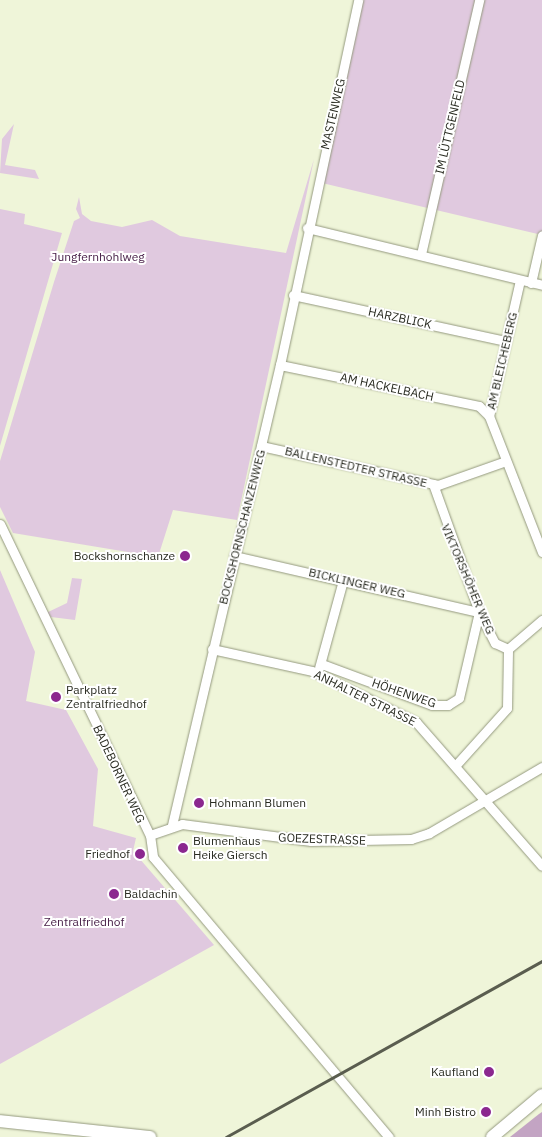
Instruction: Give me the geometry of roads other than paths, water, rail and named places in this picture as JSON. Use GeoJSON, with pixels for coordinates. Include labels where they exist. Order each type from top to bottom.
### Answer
{"type":"FeatureCollection","features":[{"type":"Feature","properties":{"kind":"main road"},"geometry":{"type":"LineString","coordinates":[[492,1137],[542,1095]]}},
{"type":"Feature","properties":{"kind":"main road"},"geometry":{"type":"LineString","coordinates":[[0,1121],[150,1137]]}},
{"type":"Feature","properties":{"kind":"street","name":"MASTENWEG"},"geometry":{"type":"LineString","coordinates":[[307,228],[358,0]]}},
{"type":"Feature","properties":{"kind":"street","name":"IM LÜTTGENFELD"},"geometry":{"type":"LineString","coordinates":[[421,254],[479,0]]}},
{"type":"Feature","properties":{"kind":"street"},"geometry":{"type":"LineString","coordinates":[[307,228],[421,254],[542,286]]}},
{"type":"Feature","properties":{"kind":"street","name":"BOCKSHORNSCHANZENWEG"},"geometry":{"type":"LineString","coordinates":[[172,825],[280,365],[307,228]]}},
{"type":"Feature","properties":{"kind":"street"},"geometry":{"type":"LineString","coordinates":[[531,283],[542,234]]}},
{"type":"Feature","properties":{"kind":"street","name":"AM BLEICHEBERG"},"geometry":{"type":"LineString","coordinates":[[520,280],[489,416],[542,552]]}},
{"type":"Feature","properties":{"kind":"street","name":"HARZBLICK"},"geometry":{"type":"LineString","coordinates":[[293,295],[506,341]]}},
{"type":"Feature","properties":{"kind":"street","name":"AM HACKELBACH"},"geometry":{"type":"LineString","coordinates":[[280,365],[479,406],[489,416]]}},
{"type":"Feature","properties":{"kind":"street","name":"BALLENSTEDTER STRASSE"},"geometry":{"type":"LineString","coordinates":[[261,446],[433,484],[506,460]]}},
{"type":"Feature","properties":{"kind":"street","name":"VIKTORSHÖHER WEG"},"geometry":{"type":"LineString","coordinates":[[433,484],[479,612],[495,642],[508,649]]}},
{"type":"Feature","properties":{"kind":"street","name":"BADEBORNER WEG"},"geometry":{"type":"LineString","coordinates":[[0,524],[150,835],[153,857],[197,912],[389,1137]]}},
{"type":"Feature","properties":{"kind":"street","name":"BICKLINGER WEG"},"geometry":{"type":"LineString","coordinates":[[234,556],[479,612]]}},
{"type":"Feature","properties":{"kind":"street"},"geometry":{"type":"LineString","coordinates":[[312,671],[322,664],[343,580]]}},
{"type":"Feature","properties":{"kind":"street","name":"HÖHENWEG"},"geometry":{"type":"LineString","coordinates":[[322,664],[432,705],[448,705],[459,698],[479,612]]}},
{"type":"Feature","properties":{"kind":"street"},"geometry":{"type":"LineString","coordinates":[[455,766],[506,708],[508,649],[542,620]]}},
{"type":"Feature","properties":{"kind":"street","name":"ANHALTER STRASSE"},"geometry":{"type":"LineString","coordinates":[[212,650],[312,671],[416,722],[488,800],[542,866]]}},
{"type":"Feature","properties":{"kind":"street","name":"GOEZESTRASSE"},"geometry":{"type":"LineString","coordinates":[[172,825],[312,841],[400,840],[430,833],[542,767]]}},
{"type":"Feature","properties":{"kind":"street"},"geometry":{"type":"LineString","coordinates":[[150,835],[172,825]]}},
{"type":"Feature","properties":{"kind":"railway"},"geometry":{"type":"LineString","coordinates":[[226,1137],[542,961]]}},
{"type":"Feature","properties":{"kind":"place","name":"Bockshornschanze"},"geometry":{"type":"Point","coordinates":[185,556]}},
{"type":"Feature","properties":{"kind":"place","name":"Parkplatz Zentralfriedhof"},"geometry":{"type":"Point","coordinates":[56,697]}},
{"type":"Feature","properties":{"kind":"place","name":"Hohmann Blumen"},"geometry":{"type":"Point","coordinates":[199,803]}},
{"type":"Feature","properties":{"kind":"place","name":"Blumenhaus Heike Giersch"},"geometry":{"type":"Point","coordinates":[183,848]}},
{"type":"Feature","properties":{"kind":"place","name":"Friedhof"},"geometry":{"type":"Point","coordinates":[140,854]}},
{"type":"Feature","properties":{"kind":"place","name":"Baldachin"},"geometry":{"type":"Point","coordinates":[114,894]}},
{"type":"Feature","properties":{"kind":"place","name":"Kaufland"},"geometry":{"type":"Point","coordinates":[489,1072]}},
{"type":"Feature","properties":{"kind":"place","name":"Minh Bistro"},"geometry":{"type":"Point","coordinates":[486,1112]}},
{"type":"Feature","properties":{"kind":"park label","name":"Jungfernhohlweg"},"geometry":{"type":"Point","coordinates":[98,257]}},
{"type":"Feature","properties":{"kind":"park label","name":"Zentralfriedhof"},"geometry":{"type":"Point","coordinates":[84,922]}}]}
